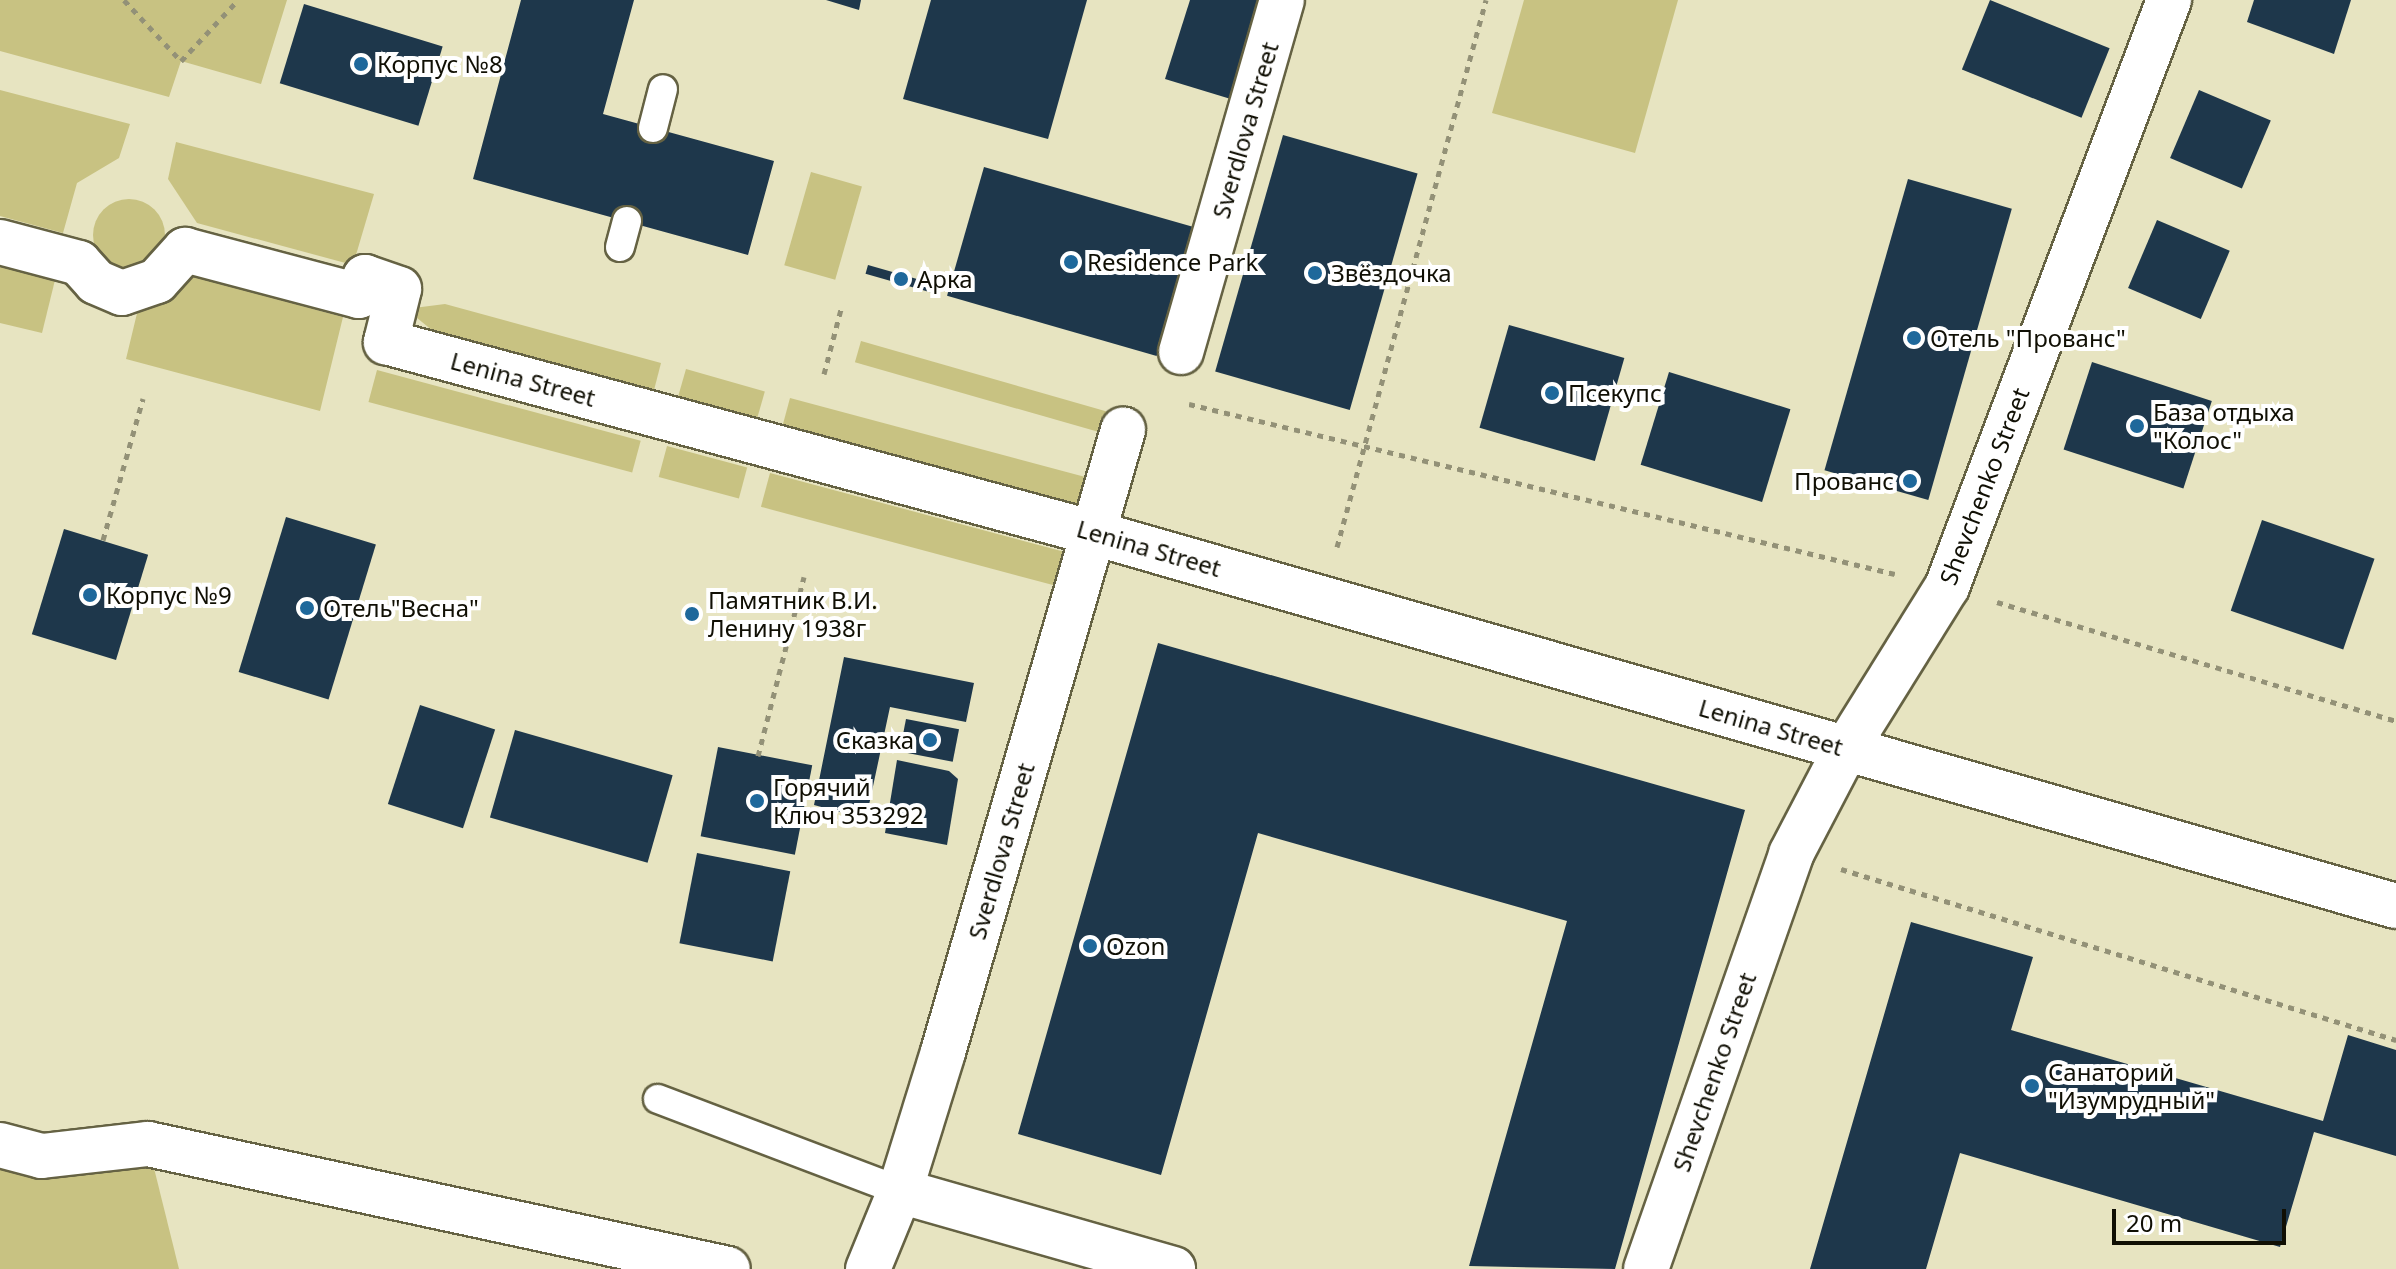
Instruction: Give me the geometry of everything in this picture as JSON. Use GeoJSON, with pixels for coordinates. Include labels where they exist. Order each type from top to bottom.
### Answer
{"type":"FeatureCollection","features":[{"type":"Feature","properties":{"kind":"street","name":"Sverdlova Street"},"geometry":{"type":"LineString","coordinates":[[1181,352],[1282,0]]}},
{"type":"Feature","properties":{"kind":"street","name":"Shevchenko Street"},"geometry":{"type":"LineString","coordinates":[[1646,1269],[1791,854],[1846,749],[1947,587],[2169,0]]}},
{"type":"Feature","properties":{"kind":"street","name":"Lenina Street"},"geometry":{"type":"LineString","coordinates":[[0,242],[79,263],[96,282],[122,293],[157,281],[185,250],[359,296],[365,277],[399,289],[386,342],[1323,597],[2396,906]]}},
{"type":"Feature","properties":{"kind":"street","name":"Sverdlova Street"},"geometry":{"type":"LineString","coordinates":[[868,1269],[900,1191],[1123,430]]}},
{"type":"Feature","properties":{"kind":"street"},"geometry":{"type":"LineString","coordinates":[[0,1145],[42,1156],[148,1144],[728,1269]]}},
{"type":"Feature","properties":{"kind":"street"},"geometry":{"type":"LineString","coordinates":[[900,1191],[1173,1269]]}},
{"type":"Feature","properties":{"kind":"lane"},"geometry":{"type":"LineString","coordinates":[[653,128],[663,89]]}},
{"type":"Feature","properties":{"kind":"lane"},"geometry":{"type":"LineString","coordinates":[[658,1099],[900,1191]]}},
{"type":"Feature","properties":{"kind":"path"},"geometry":{"type":"LineString","coordinates":[[124,0],[181,61],[238,0]]}},
{"type":"Feature","properties":{"kind":"path"},"geometry":{"type":"LineString","coordinates":[[1323,597],[1486,0]]}},
{"type":"Feature","properties":{"kind":"path"},"geometry":{"type":"LineString","coordinates":[[824,374],[841,309]]}},
{"type":"Feature","properties":{"kind":"path"},"geometry":{"type":"LineString","coordinates":[[103,540],[143,399]]}},
{"type":"Feature","properties":{"kind":"path"},"geometry":{"type":"LineString","coordinates":[[1181,402],[1947,587],[2396,721]]}},
{"type":"Feature","properties":{"kind":"path"},"geometry":{"type":"LineString","coordinates":[[758,756],[804,577]]}},
{"type":"Feature","properties":{"kind":"path"},"geometry":{"type":"LineString","coordinates":[[1791,854],[2396,1040]]}},
{"type":"Feature","properties":{"kind":"shaded area"},"geometry":{"type":"Polygon","coordinates":[[[0,0],[287,0],[261,84],[181,61],[169,97],[0,51],[0,0]]]}},
{"type":"Feature","properties":{"kind":"shaded area"},"geometry":{"type":"Polygon","coordinates":[[[1524,0],[1678,0],[1635,153],[1492,113],[1524,0]]]}},
{"type":"Feature","properties":{"kind":"shaded area"},"geometry":{"type":"Polygon","coordinates":[[[0,90],[130,124],[119,158],[77,183],[63,233],[0,216],[0,90]]]}},
{"type":"Feature","properties":{"kind":"shaded area"},"geometry":{"type":"Polygon","coordinates":[[[176,142],[374,194],[353,265],[197,223],[168,179],[176,142]]]}},
{"type":"Feature","properties":{"kind":"shaded area"},"geometry":{"type":"Polygon","coordinates":[[[811,172],[862,187],[835,280],[784,265],[811,172]]]}},
{"type":"Feature","properties":{"kind":"shaded area"},"geometry":{"type":"Polygon","coordinates":[[[129,199],[149,205],[159,215],[165,235],[159,255],[149,265],[129,271],[109,265],[99,255],[93,235],[99,215],[109,205],[129,199]]]}},
{"type":"Feature","properties":{"kind":"shaded area"},"geometry":{"type":"Polygon","coordinates":[[[0,266],[55,280],[42,333],[0,323],[0,266]]]}},
{"type":"Feature","properties":{"kind":"shaded area"},"geometry":{"type":"Polygon","coordinates":[[[188,275],[343,317],[320,411],[126,359],[139,305],[170,301],[188,275]]]}},
{"type":"Feature","properties":{"kind":"shaded area"},"geometry":{"type":"Polygon","coordinates":[[[445,304],[661,363],[653,394],[438,335],[406,309],[445,304]]]}},
{"type":"Feature","properties":{"kind":"shaded area"},"geometry":{"type":"Polygon","coordinates":[[[861,341],[1113,413],[1107,434],[855,362],[861,341]]]}},
{"type":"Feature","properties":{"kind":"shaded area"},"geometry":{"type":"Polygon","coordinates":[[[686,369],[765,392],[756,422],[677,400],[686,369]]]}},
{"type":"Feature","properties":{"kind":"shaded area"},"geometry":{"type":"Polygon","coordinates":[[[377,370],[641,441],[632,473],[368,402],[377,370]]]}},
{"type":"Feature","properties":{"kind":"shaded area"},"geometry":{"type":"Polygon","coordinates":[[[790,398],[1104,482],[1095,515],[781,431],[790,398]]]}},
{"type":"Feature","properties":{"kind":"shaded area"},"geometry":{"type":"Polygon","coordinates":[[[667,446],[747,467],[739,498],[659,477],[667,446]]]}},
{"type":"Feature","properties":{"kind":"shaded area"},"geometry":{"type":"Polygon","coordinates":[[[770,473],[1074,555],[1065,588],[761,507],[770,473]]]}},
{"type":"Feature","properties":{"kind":"shaded area"},"geometry":{"type":"Polygon","coordinates":[[[148,1144],[179,1269],[0,1269],[0,1145],[148,1144]]]}},
{"type":"Feature","properties":{"kind":"building"},"geometry":{"type":"Polygon","coordinates":[[[521,0],[634,0],[603,114],[774,161],[748,255],[473,179],[521,0]]]}},
{"type":"Feature","properties":{"kind":"building"},"geometry":{"type":"Polygon","coordinates":[[[826,0],[861,0],[859,10],[826,0]]]}},
{"type":"Feature","properties":{"kind":"building"},"geometry":{"type":"Polygon","coordinates":[[[931,0],[1087,0],[1048,139],[903,99],[931,0]]]}},
{"type":"Feature","properties":{"kind":"building"},"geometry":{"type":"Polygon","coordinates":[[[1190,0],[1266,0],[1234,100],[1165,79],[1190,0]]]}},
{"type":"Feature","properties":{"kind":"building"},"geometry":{"type":"Polygon","coordinates":[[[1990,0],[2110,48],[2082,118],[1962,70],[1990,0]]]}},
{"type":"Feature","properties":{"kind":"building"},"geometry":{"type":"Polygon","coordinates":[[[2254,0],[2351,0],[2334,54],[2247,22],[2254,0]]]}},
{"type":"Feature","properties":{"kind":"building","name":"Корпус №8"},"geometry":{"type":"Polygon","coordinates":[[[304,4],[443,46],[418,126],[280,83],[304,4]]]}},
{"type":"Feature","properties":{"kind":"building"},"geometry":{"type":"Polygon","coordinates":[[[2199,90],[2271,120],[2242,189],[2170,158],[2199,90]]]}},
{"type":"Feature","properties":{"kind":"building","name":"Звёздочка"},"geometry":{"type":"Polygon","coordinates":[[[1283,135],[1418,174],[1350,410],[1215,371],[1283,135]]]}},
{"type":"Feature","properties":{"kind":"building","name":"Residence Park"},"geometry":{"type":"Polygon","coordinates":[[[984,167],[1194,227],[1157,356],[947,296],[984,167]]]}},
{"type":"Feature","properties":{"kind":"building","name":"Отель \"Прованс\""},"geometry":{"type":"Polygon","coordinates":[[[1908,179],[2012,209],[1928,500],[1824,470],[1908,179]]]}},
{"type":"Feature","properties":{"kind":"building"},"geometry":{"type":"Polygon","coordinates":[[[2157,220],[2230,251],[2201,319],[2128,288],[2157,220]]]}},
{"type":"Feature","properties":{"kind":"building","name":"Арка"},"geometry":{"type":"Polygon","coordinates":[[[868,265],[936,285],[934,293],[866,274],[868,265]]]}},
{"type":"Feature","properties":{"kind":"building","name":"Псекупс"},"geometry":{"type":"Polygon","coordinates":[[[1509,325],[1624,358],[1595,461],[1480,428],[1509,325]]]}},
{"type":"Feature","properties":{"kind":"building","name":"База отдыха \"Колос\""},"geometry":{"type":"Polygon","coordinates":[[[2092,362],[2212,401],[2183,488],[2064,449],[2092,362]]]}},
{"type":"Feature","properties":{"kind":"building"},"geometry":{"type":"Polygon","coordinates":[[[1669,372],[1790,409],[1762,502],[1641,465],[1669,372]]]}},
{"type":"Feature","properties":{"kind":"building","name":"Отель\"Весна\""},"geometry":{"type":"Polygon","coordinates":[[[286,517],[376,544],[329,699],[239,672],[286,517]]]}},
{"type":"Feature","properties":{"kind":"building"},"geometry":{"type":"Polygon","coordinates":[[[2262,520],[2375,559],[2343,650],[2231,611],[2262,520]]]}},
{"type":"Feature","properties":{"kind":"building","name":"Корпус №9"},"geometry":{"type":"Polygon","coordinates":[[[64,529],[148,555],[116,660],[32,634],[64,529]]]}},
{"type":"Feature","properties":{"kind":"building"},"geometry":{"type":"Polygon","coordinates":[[[1158,643],[1745,810],[1615,1269],[1469,1266],[1567,921],[1258,833],[1161,1175],[1018,1134],[1158,643]]]}},
{"type":"Feature","properties":{"kind":"building"},"geometry":{"type":"Polygon","coordinates":[[[844,657],[974,683],[966,722],[890,707],[866,819],[814,805],[844,657]]]}},
{"type":"Feature","properties":{"kind":"building"},"geometry":{"type":"Polygon","coordinates":[[[420,705],[495,729],[463,828],[388,804],[420,705]]]}},
{"type":"Feature","properties":{"kind":"building","name":"Сказка"},"geometry":{"type":"Polygon","coordinates":[[[906,719],[959,729],[953,762],[900,751],[906,719]]]}},
{"type":"Feature","properties":{"kind":"building"},"geometry":{"type":"Polygon","coordinates":[[[515,730],[673,775],[648,863],[490,817],[515,730]]]}},
{"type":"Feature","properties":{"kind":"building","name":"Горячий Ключ 353292"},"geometry":{"type":"Polygon","coordinates":[[[718,747],[812,765],[795,855],[701,836],[718,747]]]}},
{"type":"Feature","properties":{"kind":"building"},"geometry":{"type":"Polygon","coordinates":[[[897,760],[949,771],[958,779],[947,845],[885,833],[897,760]]]}},
{"type":"Feature","properties":{"kind":"building"},"geometry":{"type":"Polygon","coordinates":[[[697,853],[790,871],[773,961],[679,943],[697,853]]]}},
{"type":"Feature","properties":{"kind":"building","name":"Санаторий \"Изумрудный\""},"geometry":{"type":"Polygon","coordinates":[[[1911,922],[2033,957],[2011,1030],[2323,1121],[2348,1035],[2396,1050],[2396,1156],[2314,1132],[2280,1247],[1960,1153],[1926,1269],[1810,1269],[1911,922]]]}},
{"type":"Feature","properties":{"kind":"place","name":"Корпус №8"},"geometry":{"type":"Point","coordinates":[361,64]}},
{"type":"Feature","properties":{"kind":"place","name":"Residence Park"},"geometry":{"type":"Point","coordinates":[1071,262]}},
{"type":"Feature","properties":{"kind":"place","name":"Звёздочка"},"geometry":{"type":"Point","coordinates":[1315,273]}},
{"type":"Feature","properties":{"kind":"place","name":"Арка"},"geometry":{"type":"Point","coordinates":[901,279]}},
{"type":"Feature","properties":{"kind":"place","name":"Отель \"Прованс\""},"geometry":{"type":"Point","coordinates":[1914,338]}},
{"type":"Feature","properties":{"kind":"place","name":"Псекупс"},"geometry":{"type":"Point","coordinates":[1552,393]}},
{"type":"Feature","properties":{"kind":"place","name":"База отдыха \"Колос\""},"geometry":{"type":"Point","coordinates":[2137,426]}},
{"type":"Feature","properties":{"kind":"place","name":"Прованс"},"geometry":{"type":"Point","coordinates":[1910,481]}},
{"type":"Feature","properties":{"kind":"place","name":"Корпус №9"},"geometry":{"type":"Point","coordinates":[90,595]}},
{"type":"Feature","properties":{"kind":"place","name":"Отель\"Весна\""},"geometry":{"type":"Point","coordinates":[307,608]}},
{"type":"Feature","properties":{"kind":"place","name":"Памятник В.И. Ленину 1938г"},"geometry":{"type":"Point","coordinates":[692,614]}},
{"type":"Feature","properties":{"kind":"place","name":"Сказка"},"geometry":{"type":"Point","coordinates":[930,740]}},
{"type":"Feature","properties":{"kind":"place","name":"Горячий Ключ 353292"},"geometry":{"type":"Point","coordinates":[757,801]}},
{"type":"Feature","properties":{"kind":"place","name":"Ozon"},"geometry":{"type":"Point","coordinates":[1090,946]}},
{"type":"Feature","properties":{"kind":"place","name":"Санаторий \"Изумрудный\""},"geometry":{"type":"Point","coordinates":[2032,1086]}}]}
